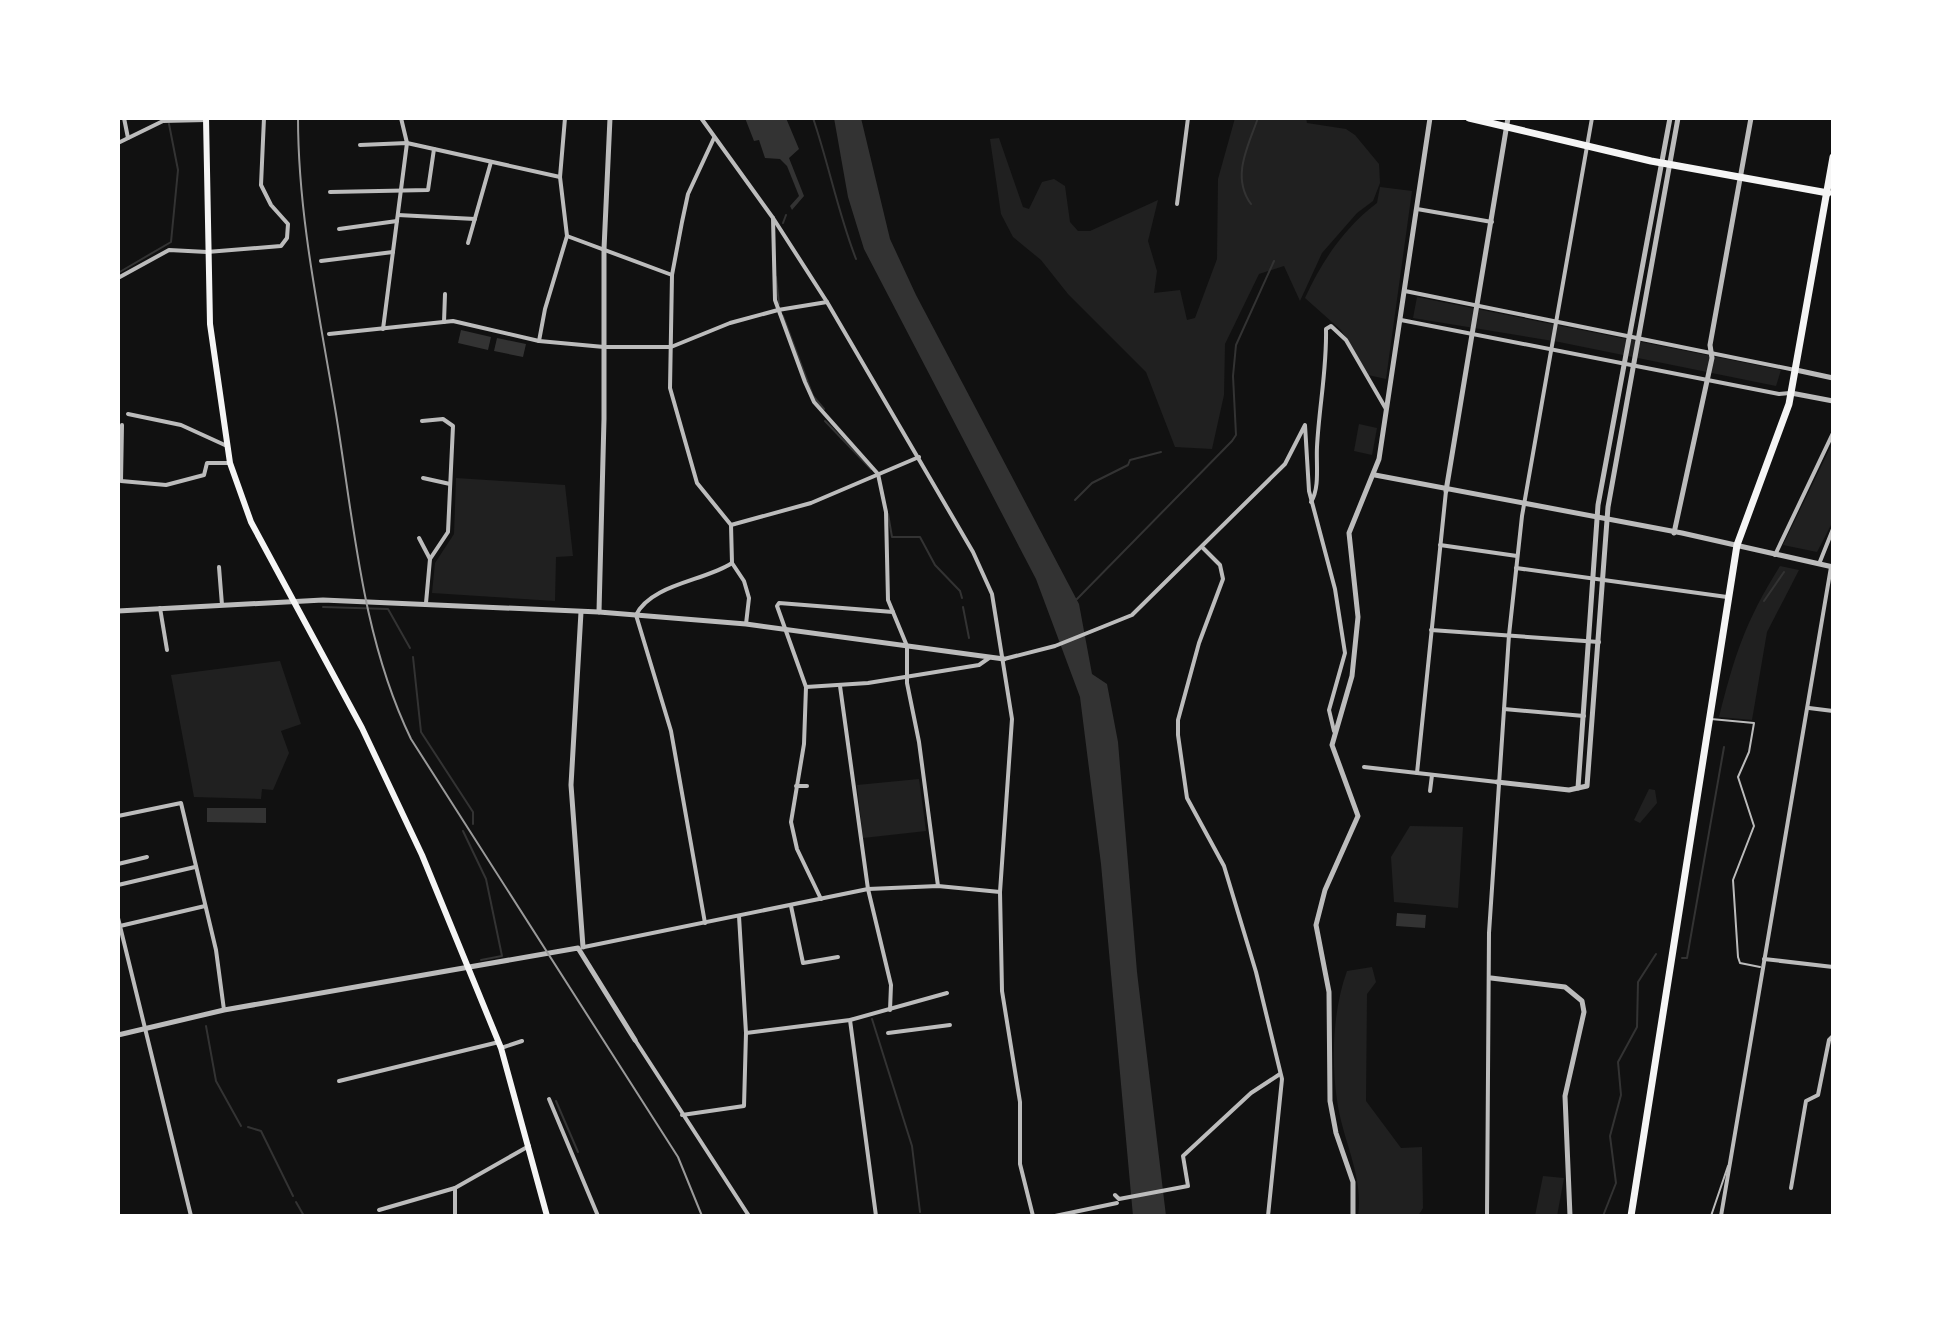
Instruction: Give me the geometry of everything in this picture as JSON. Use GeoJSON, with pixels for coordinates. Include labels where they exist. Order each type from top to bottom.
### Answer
{"type":"FeatureCollection","features":[{"type":"Feature","properties":{"kind":"highway"},"geometry":{"type":"LineString","coordinates":[[1469,118],[1507,122],[1666,163],[1830,194]]}},
{"type":"Feature","properties":{"kind":"highway"},"geometry":{"type":"LineString","coordinates":[[1631,1216],[1727,597],[1737,545],[1796,370],[1830,194],[1833,160]]}},
{"type":"Feature","properties":{"kind":"main road"},"geometry":{"type":"LineString","coordinates":[[206,119],[210,324],[230,463],[251,522],[387,778],[468,967],[500,1045],[547,1216]]}},
{"type":"Feature","properties":{"kind":"street"},"geometry":{"type":"LineString","coordinates":[[124,118],[128,138]]}},
{"type":"Feature","properties":{"kind":"street"},"geometry":{"type":"LineString","coordinates":[[118,278],[169,250],[207,252],[281,246],[287,238],[288,224],[271,205],[261,185],[264,118]]}},
{"type":"Feature","properties":{"kind":"street"},"geometry":{"type":"LineString","coordinates":[[383,329],[407,143],[401,118]]}},
{"type":"Feature","properties":{"kind":"street"},"geometry":{"type":"LineString","coordinates":[[539,341],[545,309],[567,236],[560,177],[565,118]]}},
{"type":"Feature","properties":{"kind":"street"},"geometry":{"type":"LineString","coordinates":[[599,612],[604,249],[610,118]]}},
{"type":"Feature","properties":{"kind":"street"},"geometry":{"type":"LineString","coordinates":[[701,118],[773,218],[827,302],[919,457],[980,566],[992,594],[1004,659],[1013,745],[1000,892],[1002,991],[1020,1102],[1020,1164],[1033,1216]]}},
{"type":"Feature","properties":{"kind":"street"},"geometry":{"type":"LineString","coordinates":[[1177,204],[1188,118]]}},
{"type":"Feature","properties":{"kind":"street"},"geometry":{"type":"LineString","coordinates":[[1334,731],[1352,676],[1358,617],[1349,533],[1375,475],[1388,412],[1430,118]]}},
{"type":"Feature","properties":{"kind":"street"},"geometry":{"type":"LineString","coordinates":[[1487,1216],[1489,933],[1509,635],[1524,505],[1592,118]]}},
{"type":"Feature","properties":{"kind":"street"},"geometry":{"type":"LineString","coordinates":[[1364,767],[1497,782],[1587,786],[1606,520],[1635,365],[1670,118]]}},
{"type":"Feature","properties":{"kind":"street"},"geometry":{"type":"LineString","coordinates":[[1578,788],[1597,517],[1628,335],[1678,118]]}},
{"type":"Feature","properties":{"kind":"street"},"geometry":{"type":"LineString","coordinates":[[1674,533],[1706,380],[1751,118]]}},
{"type":"Feature","properties":{"kind":"street"},"geometry":{"type":"LineString","coordinates":[[118,143],[163,121],[206,119]]}},
{"type":"Feature","properties":{"kind":"street"},"geometry":{"type":"LineString","coordinates":[[1417,773],[1446,491],[1507,122]]}},
{"type":"Feature","properties":{"kind":"street"},"geometry":{"type":"LineString","coordinates":[[714,138],[688,194],[672,275],[670,388],[693,472],[704,494],[731,525],[732,563],[744,581],[749,598],[746,624]]}},
{"type":"Feature","properties":{"kind":"street"},"geometry":{"type":"LineString","coordinates":[[360,145],[407,143],[560,177]]}},
{"type":"Feature","properties":{"kind":"street"},"geometry":{"type":"LineString","coordinates":[[330,192],[428,190],[434,149]]}},
{"type":"Feature","properties":{"kind":"street"},"geometry":{"type":"LineString","coordinates":[[468,243],[491,162]]}},
{"type":"Feature","properties":{"kind":"street"},"geometry":{"type":"LineString","coordinates":[[1417,209],[1492,222]]}},
{"type":"Feature","properties":{"kind":"street"},"geometry":{"type":"LineString","coordinates":[[339,229],[397,218],[475,219]]}},
{"type":"Feature","properties":{"kind":"street"},"geometry":{"type":"LineString","coordinates":[[773,218],[772,275],[778,310],[811,398],[878,474],[886,512],[888,600],[907,646],[906,675],[919,742],[938,886]]}},
{"type":"Feature","properties":{"kind":"street"},"geometry":{"type":"LineString","coordinates":[[567,236],[672,275]]}},
{"type":"Feature","properties":{"kind":"street"},"geometry":{"type":"LineString","coordinates":[[321,261],[393,252]]}},
{"type":"Feature","properties":{"kind":"street"},"geometry":{"type":"LineString","coordinates":[[1405,291],[1833,378]]}},
{"type":"Feature","properties":{"kind":"street"},"geometry":{"type":"LineString","coordinates":[[444,322],[445,294]]}},
{"type":"Feature","properties":{"kind":"street"},"geometry":{"type":"LineString","coordinates":[[329,334],[453,321],[539,341],[604,347],[671,347],[730,323],[778,310],[827,302]]}},
{"type":"Feature","properties":{"kind":"street"},"geometry":{"type":"LineString","coordinates":[[1401,320],[1779,394],[1790,393],[1833,401]]}},
{"type":"Feature","properties":{"kind":"street"},"geometry":{"type":"LineString","coordinates":[[1311,502],[1315,494],[1317,444],[1327,363],[1326,329],[1331,326],[1346,340],[1372,391],[1388,412]]}},
{"type":"Feature","properties":{"kind":"street"},"geometry":{"type":"LineString","coordinates":[[128,414],[181,425],[227,446]]}},
{"type":"Feature","properties":{"kind":"street"},"geometry":{"type":"LineString","coordinates":[[422,421],[443,419],[453,426],[448,532],[430,559],[426,603]]}},
{"type":"Feature","properties":{"kind":"street"},"geometry":{"type":"LineString","coordinates":[[122,425],[121,481],[166,485],[204,475],[207,463],[230,463]]}},
{"type":"Feature","properties":{"kind":"street"},"geometry":{"type":"LineString","coordinates":[[118,611],[295,601],[426,603],[599,612],[746,624],[1004,659],[1055,646],[1132,615],[1285,464],[1305,425],[1311,502],[1335,589],[1345,653],[1329,710],[1335,757],[1358,816],[1325,890],[1316,939],[1329,992],[1330,1101],[1336,1133],[1353,1182],[1353,1216]]}},
{"type":"Feature","properties":{"kind":"street"},"geometry":{"type":"LineString","coordinates":[[1778,556],[1833,433]]}},
{"type":"Feature","properties":{"kind":"street"},"geometry":{"type":"LineString","coordinates":[[731,525],[811,503],[919,457]]}},
{"type":"Feature","properties":{"kind":"street"},"geometry":{"type":"LineString","coordinates":[[1375,475],[1737,545],[1832,567],[1721,1216]]}},
{"type":"Feature","properties":{"kind":"street"},"geometry":{"type":"LineString","coordinates":[[423,478],[450,484]]}},
{"type":"Feature","properties":{"kind":"street"},"geometry":{"type":"LineString","coordinates":[[1819,564],[1833,529]]}},
{"type":"Feature","properties":{"kind":"street"},"geometry":{"type":"LineString","coordinates":[[419,538],[430,559]]}},
{"type":"Feature","properties":{"kind":"street"},"geometry":{"type":"LineString","coordinates":[[1440,545],[1517,556]]}},
{"type":"Feature","properties":{"kind":"street"},"geometry":{"type":"LineString","coordinates":[[1203,548],[1220,565],[1223,579],[1199,643],[1178,720],[1185,790],[1226,872],[1256,972],[1280,1074],[1268,1216]]}},
{"type":"Feature","properties":{"kind":"street"},"geometry":{"type":"LineString","coordinates":[[636,615],[652,598],[718,573],[732,563]]}},
{"type":"Feature","properties":{"kind":"street"},"geometry":{"type":"LineString","coordinates":[[219,567],[222,605]]}},
{"type":"Feature","properties":{"kind":"street"},"geometry":{"type":"LineString","coordinates":[[1516,568],[1727,597]]}},
{"type":"Feature","properties":{"kind":"street"},"geometry":{"type":"LineString","coordinates":[[821,899],[797,849],[791,822],[804,744],[806,687],[779,603],[893,612]]}},
{"type":"Feature","properties":{"kind":"street"},"geometry":{"type":"LineString","coordinates":[[160,608],[167,650]]}},
{"type":"Feature","properties":{"kind":"street"},"geometry":{"type":"LineString","coordinates":[[581,612],[571,785],[580,948],[682,1115],[749,1216]]}},
{"type":"Feature","properties":{"kind":"street"},"geometry":{"type":"LineString","coordinates":[[636,615],[671,731],[705,923]]}},
{"type":"Feature","properties":{"kind":"street"},"geometry":{"type":"LineString","coordinates":[[1431,630],[1599,642]]}},
{"type":"Feature","properties":{"kind":"street"},"geometry":{"type":"LineString","coordinates":[[806,687],[840,686],[979,665],[991,656]]}},
{"type":"Feature","properties":{"kind":"street"},"geometry":{"type":"LineString","coordinates":[[840,686],[868,889],[891,985],[890,1010]]}},
{"type":"Feature","properties":{"kind":"street"},"geometry":{"type":"LineString","coordinates":[[1809,708],[1833,711]]}},
{"type":"Feature","properties":{"kind":"street"},"geometry":{"type":"LineString","coordinates":[[1504,709],[1584,716]]}},
{"type":"Feature","properties":{"kind":"street"},"geometry":{"type":"LineString","coordinates":[[1430,791],[1432,775]]}},
{"type":"Feature","properties":{"kind":"street"},"geometry":{"type":"LineString","coordinates":[[796,786],[807,786]]}},
{"type":"Feature","properties":{"kind":"street"},"geometry":{"type":"LineString","coordinates":[[118,816],[181,803],[216,950],[224,1010]]}},
{"type":"Feature","properties":{"kind":"street"},"geometry":{"type":"LineString","coordinates":[[118,864],[147,857]]}},
{"type":"Feature","properties":{"kind":"street"},"geometry":{"type":"LineString","coordinates":[[118,885],[195,867]]}},
{"type":"Feature","properties":{"kind":"street"},"geometry":{"type":"LineString","coordinates":[[118,1035],[224,1010],[580,948],[868,889],[938,886],[1000,892]]}},
{"type":"Feature","properties":{"kind":"street"},"geometry":{"type":"LineString","coordinates":[[120,926],[205,906]]}},
{"type":"Feature","properties":{"kind":"street"},"geometry":{"type":"LineString","coordinates":[[791,906],[803,963],[838,957]]}},
{"type":"Feature","properties":{"kind":"street"},"geometry":{"type":"LineString","coordinates":[[682,1115],[744,1106],[746,1033],[739,916]]}},
{"type":"Feature","properties":{"kind":"street"},"geometry":{"type":"LineString","coordinates":[[118,918],[191,1216]]}},
{"type":"Feature","properties":{"kind":"street"},"geometry":{"type":"LineString","coordinates":[[1764,959],[1833,967]]}},
{"type":"Feature","properties":{"kind":"street"},"geometry":{"type":"LineString","coordinates":[[1491,978],[1565,987],[1582,1001],[1584,1012],[1565,1096],[1570,1216]]}},
{"type":"Feature","properties":{"kind":"street"},"geometry":{"type":"LineString","coordinates":[[746,1033],[850,1020],[947,993]]}},
{"type":"Feature","properties":{"kind":"street"},"geometry":{"type":"LineString","coordinates":[[850,1020],[876,1216]]}},
{"type":"Feature","properties":{"kind":"street"},"geometry":{"type":"LineString","coordinates":[[888,1033],[950,1025]]}},
{"type":"Feature","properties":{"kind":"street"},"geometry":{"type":"LineString","coordinates":[[1791,1188],[1806,1101],[1818,1095],[1829,1040],[1833,1036]]}},
{"type":"Feature","properties":{"kind":"street"},"geometry":{"type":"LineString","coordinates":[[339,1081],[522,1041]]}},
{"type":"Feature","properties":{"kind":"street"},"geometry":{"type":"LineString","coordinates":[[1055,1216],[1117,1199],[1188,1186],[1183,1156],[1251,1093],[1280,1074]]}},
{"type":"Feature","properties":{"kind":"street"},"geometry":{"type":"LineString","coordinates":[[549,1099],[598,1216]]}},
{"type":"Feature","properties":{"kind":"street"},"geometry":{"type":"LineString","coordinates":[[379,1210],[455,1188],[529,1146]]}},
{"type":"Feature","properties":{"kind":"street"},"geometry":{"type":"LineString","coordinates":[[455,1188],[455,1216]]}},
{"type":"Feature","properties":{"kind":"lane"},"geometry":{"type":"LineString","coordinates":[[1710,719],[1754,723],[1749,752],[1738,777],[1754,826],[1733,885],[1740,963],[1763,967]]}},
{"type":"Feature","properties":{"kind":"lane"},"geometry":{"type":"LineString","coordinates":[[1711,1216],[1729,1161]]}},
{"type":"Feature","properties":{"kind":"shaded area"},"geometry":{"type":"Polygon","coordinates":[[[745,118],[786,118],[799,149],[789,158],[804,196],[792,210],[790,206],[799,196],[787,166],[780,159],[765,158],[759,140],[754,141],[745,118]]]}},
{"type":"Feature","properties":{"kind":"shaded area"},"geometry":{"type":"Polygon","coordinates":[[[834,118],[861,118],[890,239],[916,295],[1079,604],[1092,674],[1107,684],[1118,742],[1137,972],[1166,1216],[1133,1216],[1101,864],[1080,697],[1036,579],[864,249],[848,197],[834,118]]]}},
{"type":"Feature","properties":{"kind":"shaded area"},"geometry":{"type":"Polygon","coordinates":[[[1235,118],[1306,118],[1307,123],[1346,129],[1355,135],[1379,164],[1380,183],[1373,201],[1357,213],[1322,253],[1300,301],[1284,266],[1259,274],[1225,344],[1224,395],[1212,449],[1175,447],[1146,372],[1068,294],[1041,260],[1013,237],[1001,214],[990,139],[999,138],[1023,207],[1029,209],[1042,182],[1054,179],[1065,186],[1070,222],[1078,231],[1090,231],[1158,200],[1148,241],[1157,271],[1154,293],[1180,290],[1187,320],[1195,318],[1217,259],[1218,179],[1235,118]]]}},
{"type":"Feature","properties":{"kind":"shaded area"},"geometry":{"type":"Polygon","coordinates":[[[1380,187],[1412,191],[1386,379],[1368,375],[1341,330],[1305,298],[1335,246],[1354,223],[1377,203],[1380,187]]]}},
{"type":"Feature","properties":{"kind":"shaded area"},"geometry":{"type":"Polygon","coordinates":[[[1417,297],[1781,370],[1776,386],[1559,342],[1413,318],[1417,297]]]}},
{"type":"Feature","properties":{"kind":"shaded area"},"geometry":{"type":"Polygon","coordinates":[[[461,330],[491,337],[488,350],[458,343],[461,330]]]}},
{"type":"Feature","properties":{"kind":"shaded area"},"geometry":{"type":"Polygon","coordinates":[[[497,338],[526,344],[523,357],[494,351],[497,338]]]}},
{"type":"Feature","properties":{"kind":"shaded area"},"geometry":{"type":"Polygon","coordinates":[[[1359,424],[1377,428],[1372,455],[1354,451],[1359,424]]]}},
{"type":"Feature","properties":{"kind":"shaded area"},"geometry":{"type":"Polygon","coordinates":[[[1833,442],[1833,521],[1817,552],[1783,545],[1833,442]]]}},
{"type":"Feature","properties":{"kind":"shaded area"},"geometry":{"type":"Polygon","coordinates":[[[456,478],[565,485],[573,556],[556,557],[555,601],[432,593],[435,563],[454,534],[456,478]]]}},
{"type":"Feature","properties":{"kind":"shaded area"},"geometry":{"type":"Polygon","coordinates":[[[1780,566],[1799,570],[1767,632],[1752,720],[1719,717],[1742,639],[1780,566]]]}},
{"type":"Feature","properties":{"kind":"shaded area"},"geometry":{"type":"Polygon","coordinates":[[[280,661],[301,724],[281,731],[289,753],[273,790],[262,789],[261,799],[194,797],[171,675],[280,661]]]}},
{"type":"Feature","properties":{"kind":"shaded area"},"geometry":{"type":"Polygon","coordinates":[[[919,779],[926,831],[863,838],[857,785],[919,779]]]}},
{"type":"Feature","properties":{"kind":"shaded area"},"geometry":{"type":"Polygon","coordinates":[[[1649,789],[1655,790],[1657,803],[1640,823],[1634,820],[1649,789]]]}},
{"type":"Feature","properties":{"kind":"shaded area"},"geometry":{"type":"Polygon","coordinates":[[[207,808],[266,808],[266,823],[207,822],[207,808]]]}},
{"type":"Feature","properties":{"kind":"shaded area"},"geometry":{"type":"Polygon","coordinates":[[[1410,826],[1463,827],[1458,908],[1394,902],[1391,857],[1410,826]]]}},
{"type":"Feature","properties":{"kind":"shaded area"},"geometry":{"type":"Polygon","coordinates":[[[1397,913],[1426,915],[1425,928],[1396,926],[1397,913]]]}},
{"type":"Feature","properties":{"kind":"shaded area"},"geometry":{"type":"Polygon","coordinates":[[[1372,967],[1376,982],[1367,994],[1366,1101],[1401,1148],[1422,1147],[1423,1208],[1418,1216],[1358,1216],[1358,1186],[1337,1100],[1334,1034],[1347,971],[1372,967]]]}},
{"type":"Feature","properties":{"kind":"shaded area"},"geometry":{"type":"Polygon","coordinates":[[[1543,1176],[1564,1178],[1557,1216],[1535,1216],[1543,1176]]]}},
{"type":"Feature","properties":{"kind":"waterway"},"geometry":{"type":"LineString","coordinates":[[813,118],[856,259]]}},
{"type":"Feature","properties":{"kind":"waterway"},"geometry":{"type":"LineString","coordinates":[[1251,204],[1245,194],[1242,172],[1246,150],[1258,118]]}},
{"type":"Feature","properties":{"kind":"waterway"},"geometry":{"type":"LineString","coordinates":[[118,273],[171,242],[178,170],[169,124]]}},
{"type":"Feature","properties":{"kind":"waterway"},"geometry":{"type":"LineString","coordinates":[[783,223],[786,215]]}},
{"type":"Feature","properties":{"kind":"waterway"},"geometry":{"type":"LineString","coordinates":[[1077,599],[1236,435],[1233,376],[1236,345],[1274,261]]}},
{"type":"Feature","properties":{"kind":"waterway"},"geometry":{"type":"LineString","coordinates":[[776,277],[779,304]]}},
{"type":"Feature","properties":{"kind":"waterway"},"geometry":{"type":"LineString","coordinates":[[783,316],[813,396],[824,409]]}},
{"type":"Feature","properties":{"kind":"waterway"},"geometry":{"type":"LineString","coordinates":[[825,421],[871,469]]}},
{"type":"Feature","properties":{"kind":"waterway"},"geometry":{"type":"LineString","coordinates":[[1075,500],[1092,483],[1128,465],[1130,460],[1161,452]]}},
{"type":"Feature","properties":{"kind":"waterway"},"geometry":{"type":"LineString","coordinates":[[888,514],[892,537],[920,537],[935,565],[960,591],[962,598]]}},
{"type":"Feature","properties":{"kind":"waterway"},"geometry":{"type":"LineString","coordinates":[[1764,601],[1784,572]]}},
{"type":"Feature","properties":{"kind":"waterway"},"geometry":{"type":"LineString","coordinates":[[323,607],[388,609],[410,648]]}},
{"type":"Feature","properties":{"kind":"waterway"},"geometry":{"type":"LineString","coordinates":[[963,607],[969,638]]}},
{"type":"Feature","properties":{"kind":"waterway"},"geometry":{"type":"LineString","coordinates":[[413,657],[421,732],[473,812],[473,824]]}},
{"type":"Feature","properties":{"kind":"waterway"},"geometry":{"type":"LineString","coordinates":[[1682,958],[1687,958],[1724,747]]}},
{"type":"Feature","properties":{"kind":"waterway"},"geometry":{"type":"LineString","coordinates":[[463,831],[486,879],[502,956],[481,960]]}},
{"type":"Feature","properties":{"kind":"waterway"},"geometry":{"type":"LineString","coordinates":[[1603,1216],[1616,1183],[1610,1136],[1621,1095],[1618,1062],[1637,1027],[1638,982],[1656,954]]}},
{"type":"Feature","properties":{"kind":"waterway"},"geometry":{"type":"LineString","coordinates":[[872,1019],[912,1146],[920,1212]]}},
{"type":"Feature","properties":{"kind":"waterway"},"geometry":{"type":"LineString","coordinates":[[206,1026],[216,1081],[241,1126]]}},
{"type":"Feature","properties":{"kind":"waterway"},"geometry":{"type":"LineString","coordinates":[[556,1101],[578,1152]]}},
{"type":"Feature","properties":{"kind":"waterway"},"geometry":{"type":"LineString","coordinates":[[248,1127],[261,1131],[293,1196]]}},
{"type":"Feature","properties":{"kind":"waterway"},"geometry":{"type":"LineString","coordinates":[[296,1202],[304,1216]]}},
{"type":"Feature","properties":{"kind":"railway"},"geometry":{"type":"LineString","coordinates":[[298,118],[306,230],[355,539],[370,621],[394,701],[411,739],[678,1157],[702,1216]]}}]}
